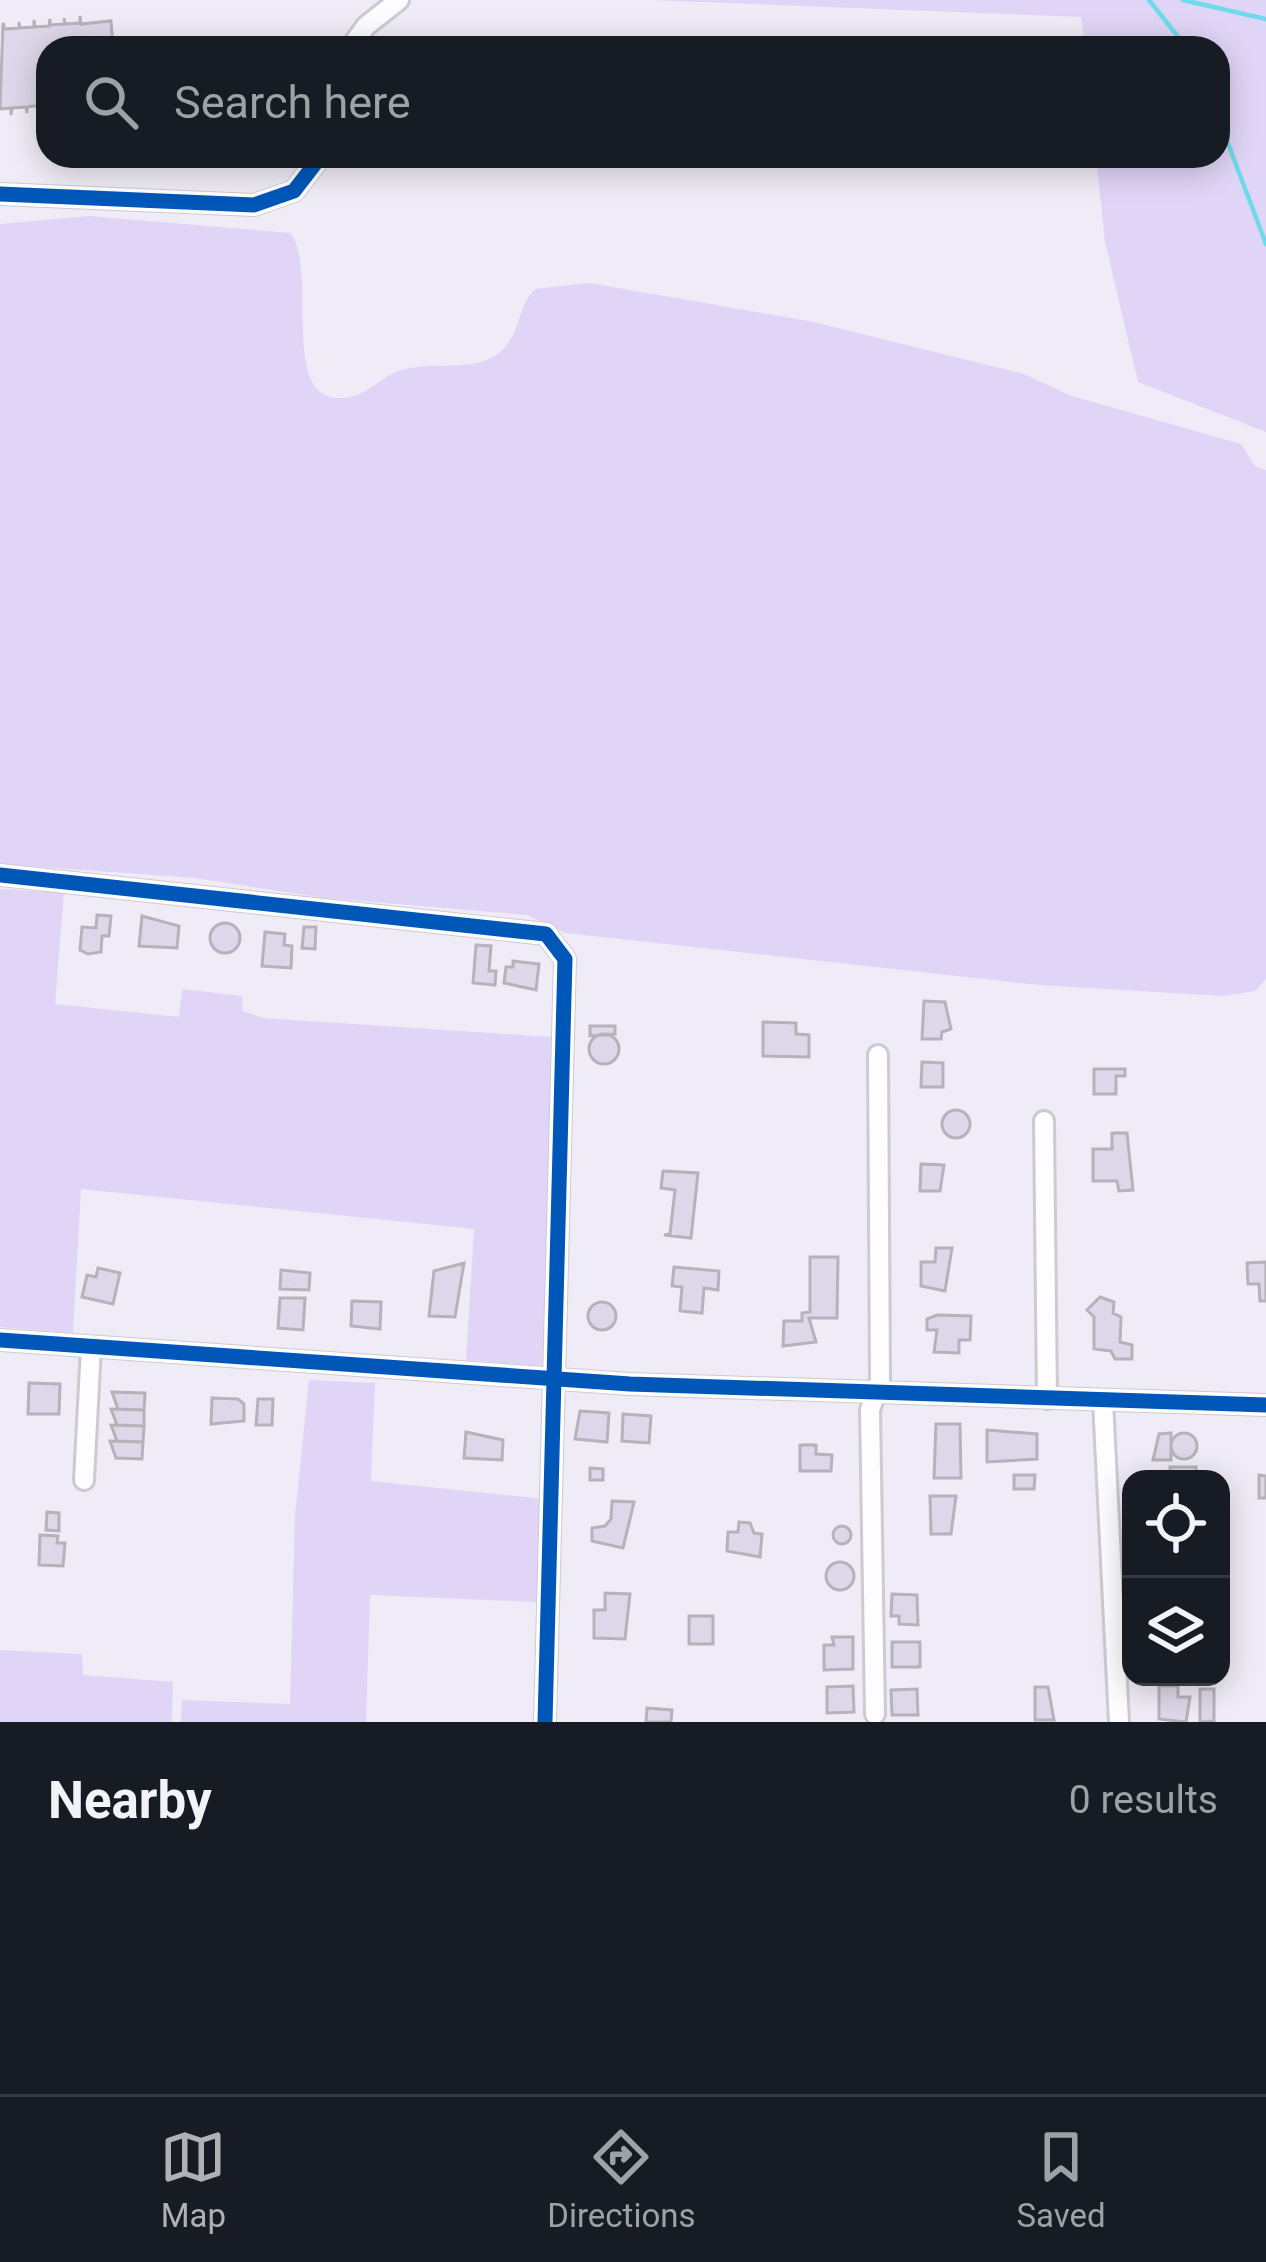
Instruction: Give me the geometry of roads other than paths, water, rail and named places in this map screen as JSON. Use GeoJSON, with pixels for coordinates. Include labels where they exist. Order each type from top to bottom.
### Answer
{"type":"FeatureCollection","features":[{"type":"Feature","properties":{"kind":"street"},"geometry":{"type":"LineString","coordinates":[[358,36],[399,0]]}},
{"type":"Feature","properties":{"kind":"street"},"geometry":{"type":"LineString","coordinates":[[0,194],[254,205],[294,191],[312,168]]}},
{"type":"Feature","properties":{"kind":"street"},"geometry":{"type":"LineString","coordinates":[[0,875],[418,924],[526,931],[546,934],[558,944],[565,959],[545,1722]]}},
{"type":"Feature","properties":{"kind":"street"},"geometry":{"type":"LineString","coordinates":[[875,1714],[869,1410],[877,1393],[878,1055]]}},
{"type":"Feature","properties":{"kind":"street"},"geometry":{"type":"LineString","coordinates":[[1044,1121],[1047,1399]]}},
{"type":"Feature","properties":{"kind":"street"},"geometry":{"type":"LineString","coordinates":[[0,1340],[554,1378],[1266,1405]]}},
{"type":"Feature","properties":{"kind":"street"},"geometry":{"type":"LineString","coordinates":[[84,1480],[91,1347]]}},
{"type":"Feature","properties":{"kind":"street"},"geometry":{"type":"LineString","coordinates":[[1103,1401],[1119,1722]]}},
{"type":"Feature","properties":{"kind":"waterway"},"geometry":{"type":"LineString","coordinates":[[1149,0],[1178,36]]}},
{"type":"Feature","properties":{"kind":"waterway"},"geometry":{"type":"LineString","coordinates":[[1183,0],[1266,19]]}},
{"type":"Feature","properties":{"kind":"waterway"},"geometry":{"type":"LineString","coordinates":[[1230,149],[1266,244]]}}]}
